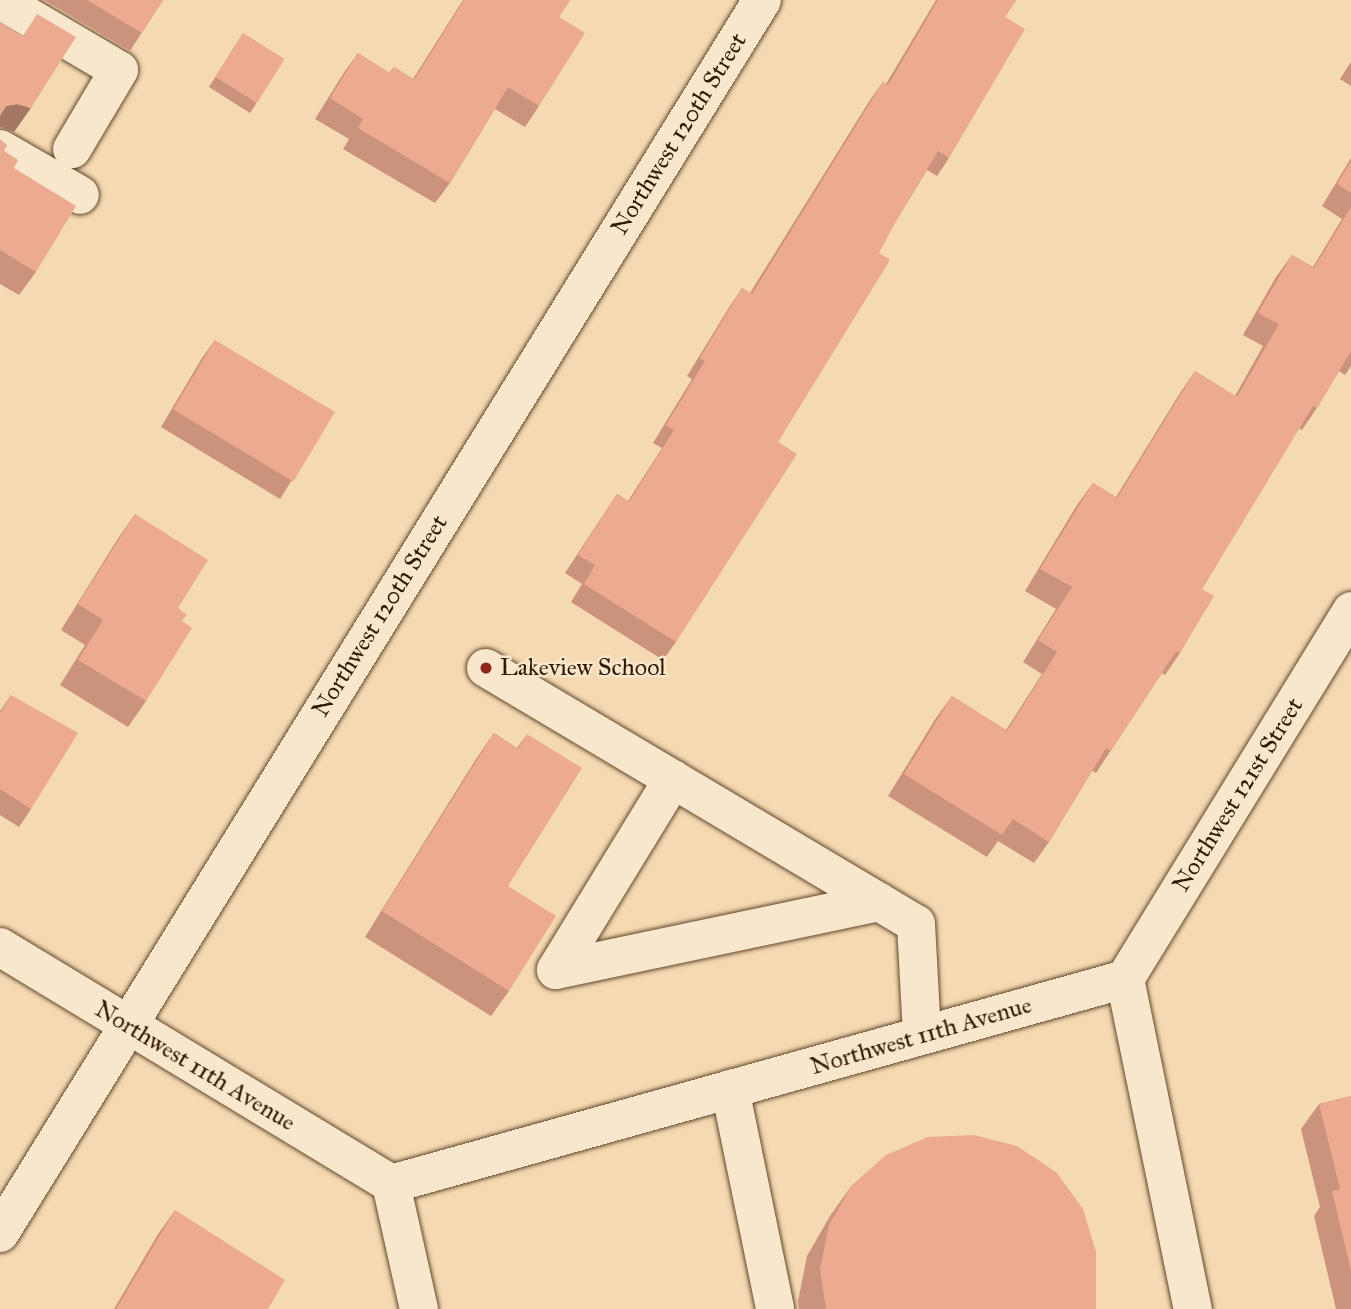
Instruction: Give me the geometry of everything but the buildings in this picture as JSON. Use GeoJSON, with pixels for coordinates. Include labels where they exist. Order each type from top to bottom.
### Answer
{"type":"FeatureCollection","features":[{"type":"Feature","properties":{"kind":"street"},"geometry":{"type":"LineString","coordinates":[[0,0],[118,70],[72,149]]}},
{"type":"Feature","properties":{"kind":"street","name":"Northwest 120th Street"},"geometry":{"type":"LineString","coordinates":[[0,1233],[762,0]]}},
{"type":"Feature","properties":{"kind":"street"},"geometry":{"type":"LineString","coordinates":[[0,149],[79,195]]}},
{"type":"Feature","properties":{"kind":"street","name":"Northwest 121st Street"},"geometry":{"type":"LineString","coordinates":[[1125,979],[1351,611]]}},
{"type":"Feature","properties":{"kind":"street"},"geometry":{"type":"LineString","coordinates":[[486,667],[915,923],[922,1035]]}},
{"type":"Feature","properties":{"kind":"street"},"geometry":{"type":"LineString","coordinates":[[673,779],[556,970],[879,902]]}},
{"type":"Feature","properties":{"kind":"street","name":"Northwest 11th Avenue"},"geometry":{"type":"LineString","coordinates":[[0,947],[391,1184],[1125,979]]}},
{"type":"Feature","properties":{"kind":"street"},"geometry":{"type":"LineString","coordinates":[[1125,979],[1193,1309]]}},
{"type":"Feature","properties":{"kind":"street"},"geometry":{"type":"LineString","coordinates":[[730,1089],[775,1309]]}},
{"type":"Feature","properties":{"kind":"street"},"geometry":{"type":"LineString","coordinates":[[391,1184],[419,1309]]}},
{"type":"Feature","properties":{"kind":"place","name":"Lakeview School"},"geometry":{"type":"Point","coordinates":[486,668]}}]}
